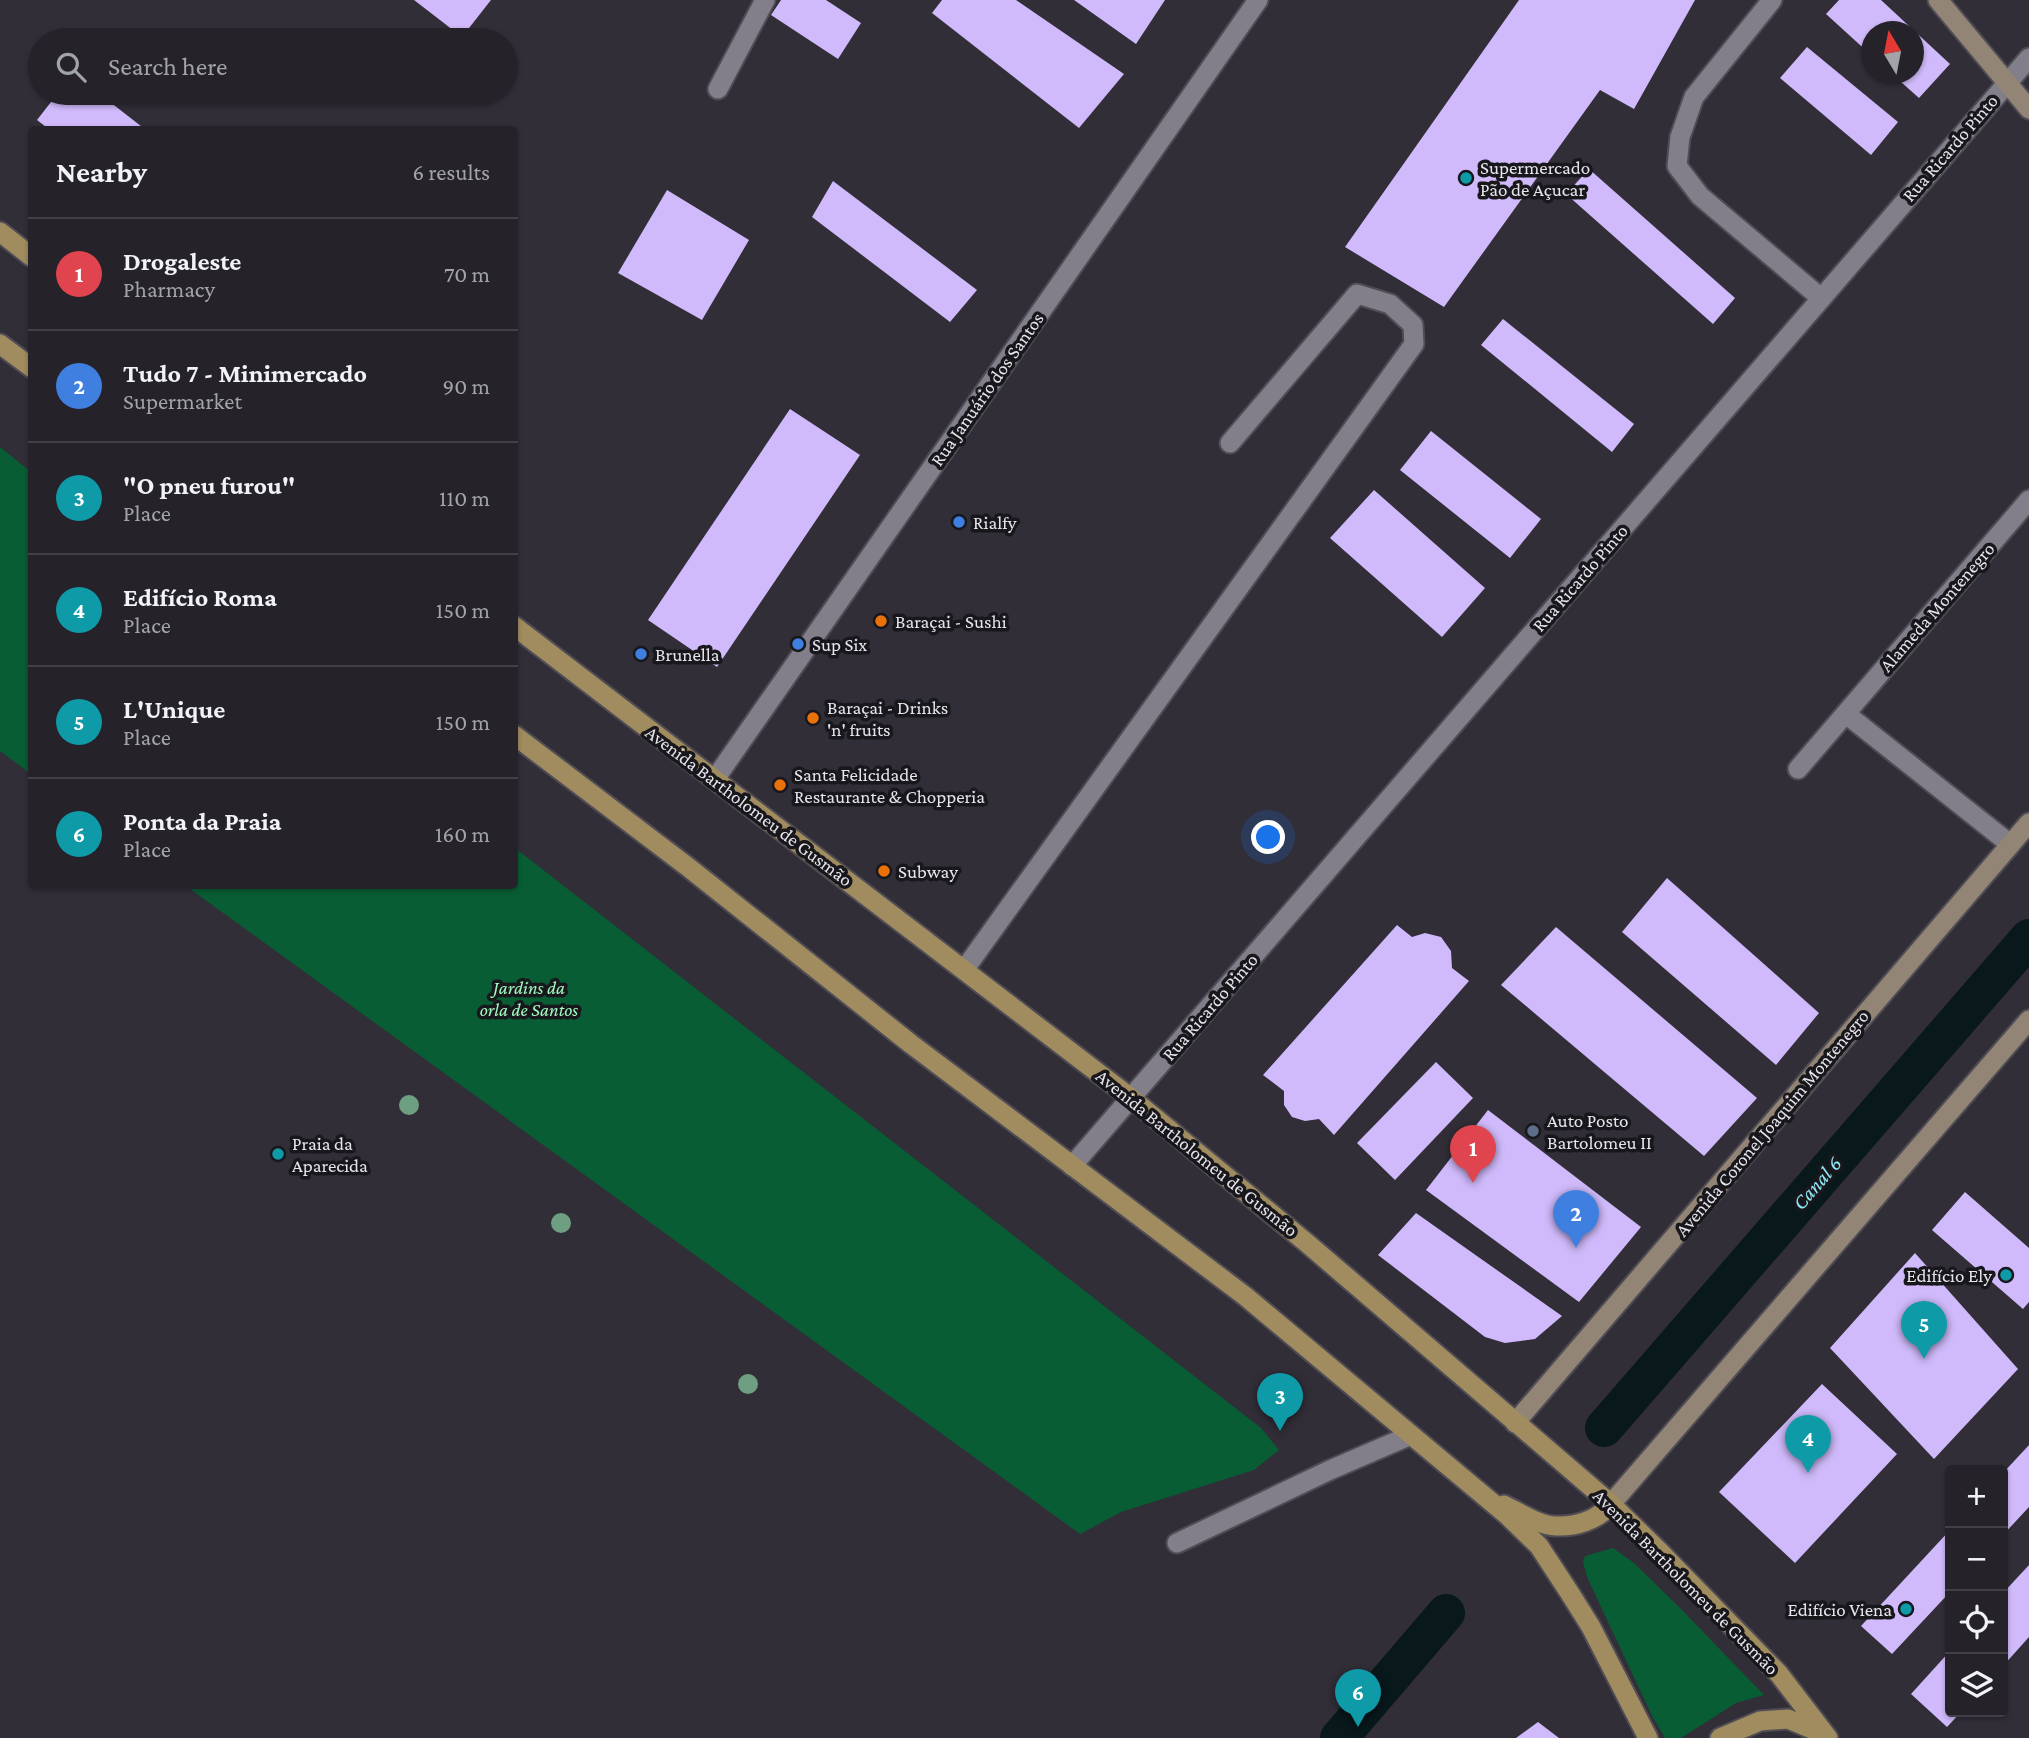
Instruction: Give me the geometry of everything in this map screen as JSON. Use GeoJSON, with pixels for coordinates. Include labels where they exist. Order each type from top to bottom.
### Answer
{"type":"FeatureCollection","features":[{"type":"Feature","properties":{"kind":"main road"},"geometry":{"type":"LineString","coordinates":[[1938,0],[2029,109]]}},
{"type":"Feature","properties":{"kind":"main road"},"geometry":{"type":"LineString","coordinates":[[0,232],[28,254]]}},
{"type":"Feature","properties":{"kind":"main road"},"geometry":{"type":"LineString","coordinates":[[0,344],[28,365]]}},
{"type":"Feature","properties":{"kind":"main road","name":"Avenida Bartholomeu de Gusmão"},"geometry":{"type":"LineString","coordinates":[[518,629],[1131,1098],[1308,1244],[1611,1504],[1779,1674],[1826,1736]]}},
{"type":"Feature","properties":{"kind":"main road"},"geometry":{"type":"LineString","coordinates":[[518,738],[688,867],[911,1044],[1245,1296],[1481,1493],[1539,1546],[1591,1627],[1648,1738]]}},
{"type":"Feature","properties":{"kind":"main road","name":"Avenida Coronel Joaquim Montenegro"},"geometry":{"type":"LineString","coordinates":[[1515,1423],[2029,823]]}},
{"type":"Feature","properties":{"kind":"main road"},"geometry":{"type":"LineString","coordinates":[[1481,1493],[1554,1527],[1586,1522],[1605,1511],[2029,1020]]}},
{"type":"Feature","properties":{"kind":"main road"},"geometry":{"type":"LineString","coordinates":[[1720,1738],[1760,1721],[1788,1719],[1826,1736]]}},
{"type":"Feature","properties":{"kind":"street"},"geometry":{"type":"LineString","coordinates":[[718,89],[765,0]]}},
{"type":"Feature","properties":{"kind":"street","name":"Rua Januário dos Santos"},"geometry":{"type":"LineString","coordinates":[[715,779],[1258,0]]}},
{"type":"Feature","properties":{"kind":"street"},"geometry":{"type":"LineString","coordinates":[[1772,0],[1694,97],[1680,137],[1677,166],[1700,196],[1821,298]]}},
{"type":"Feature","properties":{"kind":"street","name":"Rua Ricardo Pinto"},"geometry":{"type":"LineString","coordinates":[[1072,1166],[2029,58]]}},
{"type":"Feature","properties":{"kind":"street"},"geometry":{"type":"LineString","coordinates":[[964,970],[1414,344],[1413,325],[1390,304],[1357,294],[1230,443]]}},
{"type":"Feature","properties":{"kind":"street","name":"Alameda Montenegro"},"geometry":{"type":"LineString","coordinates":[[1798,769],[2029,500]]}},
{"type":"Feature","properties":{"kind":"street"},"geometry":{"type":"LineString","coordinates":[[1846,714],[2010,844]]}},
{"type":"Feature","properties":{"kind":"street"},"geometry":{"type":"LineString","coordinates":[[1177,1543],[1412,1434]]}},
{"type":"Feature","properties":{"kind":"green space"},"geometry":{"type":"Polygon","coordinates":[[[0,447],[28,470],[28,772],[0,751],[0,447]]]}},
{"type":"Feature","properties":{"kind":"green space","name":"Jardins da orla de Santos"},"geometry":{"type":"Polygon","coordinates":[[[518,850],[1261,1428],[1279,1450],[1254,1470],[1121,1512],[1080,1534],[190,889],[518,889],[518,850]]]}},
{"type":"Feature","properties":{"kind":"green space"},"geometry":{"type":"Polygon","coordinates":[[[1613,1548],[1634,1563],[1764,1695],[1736,1703],[1681,1738],[1665,1738],[1652,1716],[1587,1577],[1583,1562],[1585,1556],[1613,1548]]]}},
{"type":"Feature","properties":{"kind":"building"},"geometry":{"type":"Polygon","coordinates":[[[414,0],[491,0],[469,28],[450,28],[414,0]]]}},
{"type":"Feature","properties":{"kind":"building"},"geometry":{"type":"Polygon","coordinates":[[[781,0],[826,0],[861,23],[838,59],[771,15],[781,0]]]}},
{"type":"Feature","properties":{"kind":"building"},"geometry":{"type":"Polygon","coordinates":[[[942,0],[1016,0],[1124,74],[1079,128],[932,13],[942,0]]]}},
{"type":"Feature","properties":{"kind":"building"},"geometry":{"type":"Polygon","coordinates":[[[1074,0],[1165,0],[1136,44],[1074,0]]]}},
{"type":"Feature","properties":{"kind":"building","name":"Supermercado Pão de Açucar"},"geometry":{"type":"Polygon","coordinates":[[[1519,0],[1695,0],[1634,109],[1600,90],[1444,307],[1345,247],[1519,0]]]}},
{"type":"Feature","properties":{"kind":"building"},"geometry":{"type":"Polygon","coordinates":[[[1839,0],[1881,0],[1904,21],[1861,21],[1861,46],[1826,14],[1839,0]]]}},
{"type":"Feature","properties":{"kind":"building"},"geometry":{"type":"Polygon","coordinates":[[[1924,40],[1950,64],[1919,98],[1903,84],[1924,84],[1924,40]]]}},
{"type":"Feature","properties":{"kind":"building"},"geometry":{"type":"Polygon","coordinates":[[[1807,47],[1898,122],[1871,155],[1780,78],[1807,47]]]}},
{"type":"Feature","properties":{"kind":"building"},"geometry":{"type":"Polygon","coordinates":[[[49,105],[114,105],[141,126],[45,126],[37,120],[49,105]]]}},
{"type":"Feature","properties":{"kind":"building"},"geometry":{"type":"Polygon","coordinates":[[[1589,169],[1735,298],[1713,324],[1566,194],[1589,169]]]}},
{"type":"Feature","properties":{"kind":"building"},"geometry":{"type":"Polygon","coordinates":[[[833,181],[977,290],[950,322],[812,217],[833,181]]]}},
{"type":"Feature","properties":{"kind":"building"},"geometry":{"type":"Polygon","coordinates":[[[667,190],[749,240],[702,320],[618,273],[667,190]]]}},
{"type":"Feature","properties":{"kind":"building"},"geometry":{"type":"Polygon","coordinates":[[[1503,319],[1634,424],[1612,452],[1481,345],[1503,319]]]}},
{"type":"Feature","properties":{"kind":"building"},"geometry":{"type":"Polygon","coordinates":[[[790,409],[860,455],[717,667],[648,620],[790,409]]]}},
{"type":"Feature","properties":{"kind":"building"},"geometry":{"type":"Polygon","coordinates":[[[1431,431],[1541,519],[1510,558],[1400,470],[1431,431]]]}},
{"type":"Feature","properties":{"kind":"building"},"geometry":{"type":"Polygon","coordinates":[[[1374,490],[1485,588],[1442,637],[1330,538],[1374,490]]]}},
{"type":"Feature","properties":{"kind":"building"},"geometry":{"type":"Polygon","coordinates":[[[1667,878],[1819,1013],[1776,1065],[1622,932],[1667,878]]]}},
{"type":"Feature","properties":{"kind":"building"},"geometry":{"type":"Polygon","coordinates":[[[1397,925],[1412,937],[1425,933],[1441,937],[1451,951],[1452,968],[1469,981],[1334,1135],[1319,1119],[1305,1121],[1292,1117],[1284,1105],[1284,1091],[1263,1075],[1397,925]]]}},
{"type":"Feature","properties":{"kind":"building"},"geometry":{"type":"Polygon","coordinates":[[[1556,927],[1757,1098],[1704,1156],[1501,985],[1556,927]]]}},
{"type":"Feature","properties":{"kind":"building"},"geometry":{"type":"Polygon","coordinates":[[[1436,1062],[1473,1098],[1395,1180],[1357,1143],[1436,1062]]]}},
{"type":"Feature","properties":{"kind":"building"},"geometry":{"type":"Polygon","coordinates":[[[1488,1110],[1641,1227],[1579,1302],[1426,1190],[1488,1110]]]}},
{"type":"Feature","properties":{"kind":"building","name":"Edifício Ely"},"geometry":{"type":"Polygon","coordinates":[[[1965,1192],[2029,1248],[2029,1302],[2023,1309],[1932,1230],[1965,1192]]]}},
{"type":"Feature","properties":{"kind":"building"},"geometry":{"type":"Polygon","coordinates":[[[1416,1213],[1562,1316],[1535,1339],[1505,1343],[1485,1337],[1378,1255],[1416,1213]]]}},
{"type":"Feature","properties":{"kind":"building"},"geometry":{"type":"Polygon","coordinates":[[[1915,1253],[2018,1369],[1934,1459],[1830,1348],[1915,1253]]]}},
{"type":"Feature","properties":{"kind":"building"},"geometry":{"type":"Polygon","coordinates":[[[1822,1384],[1897,1454],[1795,1563],[1719,1492],[1822,1384]]]}},
{"type":"Feature","properties":{"kind":"building"},"geometry":{"type":"Polygon","coordinates":[[[2029,1445],[2029,1507],[2008,1530],[2008,1528],[2008,1468],[2029,1445]]]}},
{"type":"Feature","properties":{"kind":"building","name":"Edifício Viena"},"geometry":{"type":"Polygon","coordinates":[[[1945,1535],[1945,1597],[1892,1654],[1861,1626],[1945,1535]]]}},
{"type":"Feature","properties":{"kind":"building"},"geometry":{"type":"Polygon","coordinates":[[[2029,1565],[2029,1637],[2008,1660],[2008,1591],[2008,1588],[2029,1565]]]}},
{"type":"Feature","properties":{"kind":"building"},"geometry":{"type":"Polygon","coordinates":[[[1945,1657],[1945,1717],[1956,1717],[1947,1727],[1911,1694],[1945,1657]]]}},
{"type":"Feature","properties":{"kind":"building"},"geometry":{"type":"Polygon","coordinates":[[[1538,1722],[1559,1738],[1516,1738],[1538,1722]]]}},
{"type":"Feature","properties":{"kind":"waterway","name":"Canal 6"},"geometry":{"type":"LineString","coordinates":[[1604,1428],[2029,938]]}},
{"type":"Feature","properties":{"kind":"waterway","name":"Canal 6"},"geometry":{"type":"LineString","coordinates":[[1339,1738],[1446,1613]]}},
{"type":"Feature","properties":{"kind":"place","name":"Supermercado Pão de Açucar"},"geometry":{"type":"Point","coordinates":[1466,178]}},
{"type":"Feature","properties":{"kind":"place","name":"Rialfy"},"geometry":{"type":"Point","coordinates":[959,522]}},
{"type":"Feature","properties":{"kind":"place","name":"Baraçai - Sushi"},"geometry":{"type":"Point","coordinates":[881,621]}},
{"type":"Feature","properties":{"kind":"place","name":"Sup Six"},"geometry":{"type":"Point","coordinates":[798,644]}},
{"type":"Feature","properties":{"kind":"place","name":"Brunella"},"geometry":{"type":"Point","coordinates":[641,654]}},
{"type":"Feature","properties":{"kind":"place","name":"Baraçai - Drinks 'n' fruits"},"geometry":{"type":"Point","coordinates":[813,718]}},
{"type":"Feature","properties":{"kind":"place","name":"Santa Felicidade Restaurante & Chopperia"},"geometry":{"type":"Point","coordinates":[780,785]}},
{"type":"Feature","properties":{"kind":"place","name":"Subway"},"geometry":{"type":"Point","coordinates":[884,871]}},
{"type":"Feature","properties":{"kind":"place","name":"Auto Posto Bartolomeu II"},"geometry":{"type":"Point","coordinates":[1533,1131]}},
{"type":"Feature","properties":{"kind":"place","name":"Praia da Aparecida"},"geometry":{"type":"Point","coordinates":[278,1154]}},
{"type":"Feature","properties":{"kind":"place","name":"Drogaleste"},"geometry":{"type":"Point","coordinates":[1473,1183]}},
{"type":"Feature","properties":{"kind":"place","name":"Tudo 7 - Minimercado"},"geometry":{"type":"Point","coordinates":[1576,1248]}},
{"type":"Feature","properties":{"kind":"place","name":"Edifício Ely"},"geometry":{"type":"Point","coordinates":[2006,1275]}},
{"type":"Feature","properties":{"kind":"place","name":"L'Unique"},"geometry":{"type":"Point","coordinates":[1924,1359]}},
{"type":"Feature","properties":{"kind":"place","name":"\"O pneu furou\""},"geometry":{"type":"Point","coordinates":[1280,1431]}},
{"type":"Feature","properties":{"kind":"place","name":"Edifício Roma"},"geometry":{"type":"Point","coordinates":[1808,1473]}},
{"type":"Feature","properties":{"kind":"place","name":"Edifício Viena"},"geometry":{"type":"Point","coordinates":[1906,1609]}},
{"type":"Feature","properties":{"kind":"place","name":"Ponta da Praia"},"geometry":{"type":"Point","coordinates":[1358,1727]}}]}
